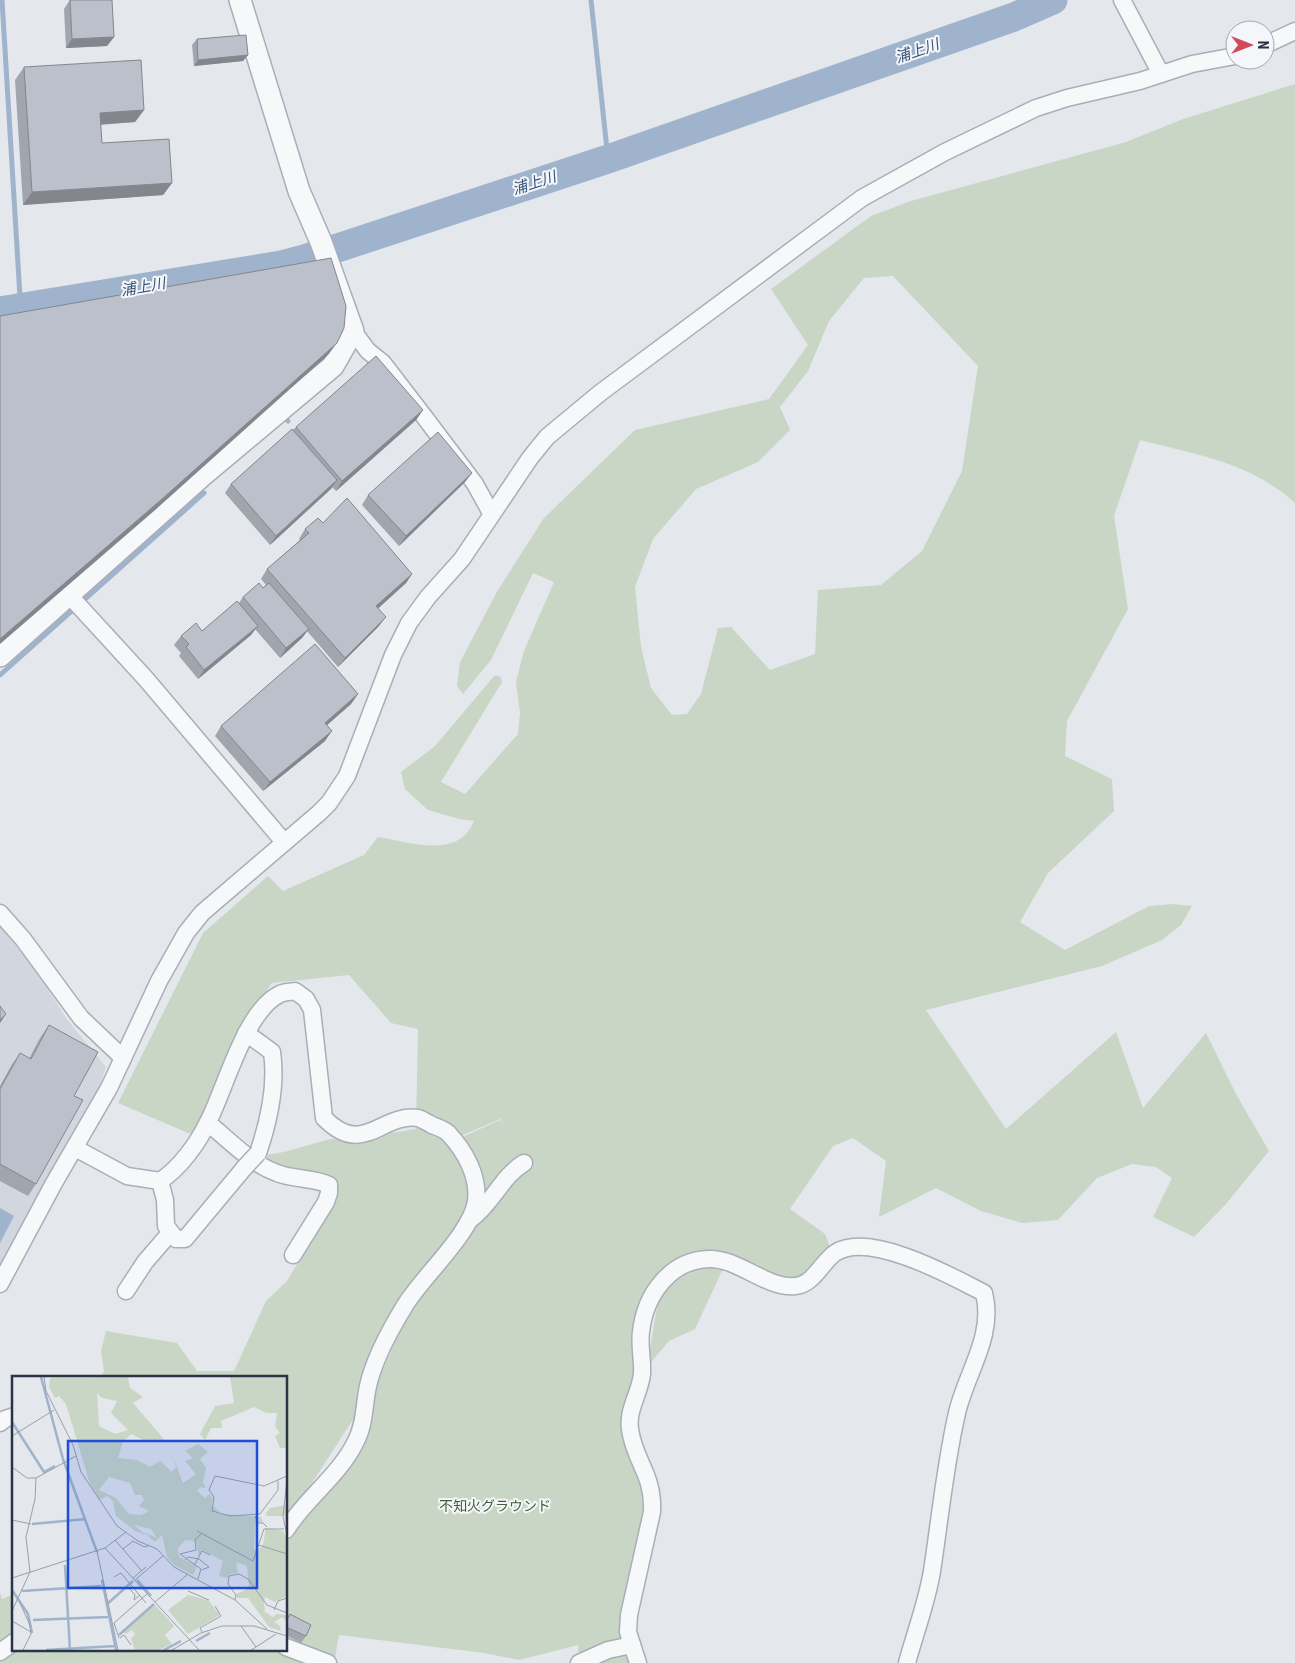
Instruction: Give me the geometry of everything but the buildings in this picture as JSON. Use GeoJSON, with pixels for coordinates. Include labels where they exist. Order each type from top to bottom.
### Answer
{"type":"FeatureCollection","features":[{"type":"Feature","properties":{"kind":"street"},"geometry":{"type":"LineString","coordinates":[[240,0],[299,191],[352,331],[368,351],[382,363],[426,419],[475,484],[491,513]]}},
{"type":"Feature","properties":{"kind":"street"},"geometry":{"type":"LineString","coordinates":[[1122,0],[1161,74]]}},
{"type":"Feature","properties":{"kind":"street"},"geometry":{"type":"LineString","coordinates":[[1275,40],[1295,31]]}},
{"type":"Feature","properties":{"kind":"street"},"geometry":{"type":"LineString","coordinates":[[0,1284],[109,1088],[159,981],[186,933],[202,913],[319,813],[339,790],[347,776],[393,655],[409,623],[428,597],[462,559],[491,513],[547,437],[652,352],[862,198],[1017,115],[1067,98],[1161,74],[1192,64],[1225,58]]}},
{"type":"Feature","properties":{"kind":"street"},"geometry":{"type":"LineString","coordinates":[[0,656],[76,602],[203,475],[333,366],[352,331]]}},
{"type":"Feature","properties":{"kind":"street"},"geometry":{"type":"LineString","coordinates":[[76,602],[158,694],[284,842]]}},
{"type":"Feature","properties":{"kind":"street"},"geometry":{"type":"LineString","coordinates":[[0,912],[23,939],[81,1018],[124,1058]]}},
{"type":"Feature","properties":{"kind":"street"},"geometry":{"type":"LineString","coordinates":[[75,1148],[127,1176],[160,1181],[171,1174],[208,1123],[246,1033],[266,1006],[280,994],[295,992],[306,998],[312,1010],[324,1118],[334,1128],[352,1135],[370,1133],[398,1121],[418,1118],[447,1132],[464,1155],[475,1178],[476,1202],[467,1221],[436,1268],[401,1313],[371,1373],[356,1441],[340,1466],[296,1514],[288,1527]]}},
{"type":"Feature","properties":{"kind":"street"},"geometry":{"type":"LineString","coordinates":[[160,1181],[165,1200],[166,1226],[176,1239],[185,1240],[258,1153],[272,1105],[273,1060],[272,1052],[246,1033]]}},
{"type":"Feature","properties":{"kind":"street"},"geometry":{"type":"LineString","coordinates":[[208,1123],[244,1152],[274,1172],[295,1179],[322,1181],[329,1185],[330,1192],[326,1202],[293,1255]]}},
{"type":"Feature","properties":{"kind":"street"},"geometry":{"type":"LineString","coordinates":[[467,1221],[493,1198],[516,1168],[524,1163]]}},
{"type":"Feature","properties":{"kind":"street"},"geometry":{"type":"LineString","coordinates":[[126,1290],[145,1262],[170,1233]]}},
{"type":"Feature","properties":{"kind":"street"},"geometry":{"type":"LineString","coordinates":[[638,1663],[628,1632],[631,1598],[652,1512],[653,1496],[651,1482],[631,1438],[629,1426],[642,1374],[642,1324],[654,1294],[663,1280],[675,1268],[692,1261],[711,1259],[725,1262],[781,1284],[797,1286],[806,1283],[837,1252],[862,1248],[895,1254],[924,1263],[984,1294],[987,1306],[987,1328],[957,1414],[938,1518],[932,1573],[907,1663]]}},
{"type":"Feature","properties":{"kind":"street"},"geometry":{"type":"LineString","coordinates":[[0,1423],[5,1418],[12,1416]]}},
{"type":"Feature","properties":{"kind":"street"},"geometry":{"type":"LineString","coordinates":[[0,1652],[12,1643]]}},
{"type":"Feature","properties":{"kind":"street"},"geometry":{"type":"LineString","coordinates":[[579,1663],[608,1650],[632,1645]]}},
{"type":"Feature","properties":{"kind":"street"},"geometry":{"type":"LineString","coordinates":[[288,1648],[328,1663]]}},
{"type":"Feature","properties":{"kind":"shaded area"},"geometry":{"type":"Polygon","coordinates":[[[0,926],[37,972],[66,1018],[106,1067],[99,1088],[66,1143],[0,1271],[0,926]]]}},
{"type":"Feature","properties":{"kind":"green space","name":"不知火グラウンド"},"geometry":{"type":"Polygon","coordinates":[[[1295,84],[1295,503],[1278,489],[1242,469],[1202,456],[1140,440],[1114,516],[1128,609],[1067,721],[1065,756],[1112,779],[1114,811],[1048,873],[1020,922],[1065,950],[1149,906],[1173,904],[1192,906],[1181,925],[1162,940],[1102,966],[926,1010],[1006,1129],[1116,1032],[1143,1108],[1206,1033],[1237,1096],[1269,1151],[1226,1204],[1194,1237],[1153,1217],[1172,1178],[1156,1167],[1132,1164],[1097,1178],[1058,1220],[1022,1223],[981,1211],[936,1188],[879,1217],[886,1161],[853,1138],[833,1146],[790,1209],[825,1234],[830,1247],[799,1278],[788,1281],[728,1258],[695,1329],[669,1341],[647,1367],[663,1271],[624,1414],[648,1506],[630,1663],[579,1663],[578,1645],[519,1660],[484,1653],[339,1635],[334,1663],[0,1663],[0,1593],[2,1599],[12,1595],[12,1650],[288,1650],[288,1536],[295,1521],[331,1482],[409,1312],[455,1256],[478,1200],[460,1138],[500,1120],[509,1133],[500,1119],[463,1135],[452,1143],[470,1178],[470,1199],[458,1224],[417,1280],[402,1293],[364,1367],[354,1418],[288,1520],[288,1376],[102,1376],[104,1371],[101,1351],[106,1331],[177,1343],[197,1371],[234,1371],[266,1301],[287,1281],[321,1224],[336,1185],[272,1164],[266,1155],[330,1139],[354,1139],[416,1129],[418,1029],[391,1023],[349,975],[272,983],[237,1033],[195,1136],[118,1103],[203,933],[268,876],[283,891],[364,855],[378,837],[432,846],[445,845],[457,841],[467,833],[474,821],[459,819],[428,810],[405,789],[401,772],[435,746],[495,675],[501,677],[502,682],[441,782],[465,794],[518,734],[520,713],[516,682],[524,651],[554,582],[533,573],[491,660],[463,694],[457,686],[460,662],[498,590],[544,518],[635,430],[769,399],[808,345],[771,289],[871,216],[911,201],[1126,142],[1183,119],[1295,84]],[[893,276],[864,278],[829,321],[808,371],[780,407],[790,430],[758,462],[696,489],[653,539],[635,587],[641,647],[651,688],[672,715],[687,714],[701,694],[718,628],[731,627],[770,670],[815,654],[818,590],[881,585],[922,551],[962,471],[978,366],[893,276]]]}},
{"type":"Feature","properties":{"kind":"water"},"geometry":{"type":"Polygon","coordinates":[[[0,1208],[14,1216],[0,1243],[0,1208]]]}},
{"type":"Feature","properties":{"kind":"waterway"},"geometry":{"type":"LineString","coordinates":[[2,0],[20,297]]}},
{"type":"Feature","properties":{"kind":"waterway"},"geometry":{"type":"LineString","coordinates":[[591,0],[608,159]]}},
{"type":"Feature","properties":{"kind":"waterway","name":"浦上川"},"geometry":{"type":"LineString","coordinates":[[0,311],[281,265],[304,259],[608,159],[1014,17],[1053,0]]}},
{"type":"Feature","properties":{"kind":"waterway"},"geometry":{"type":"LineString","coordinates":[[0,675],[204,493]]}}]}
